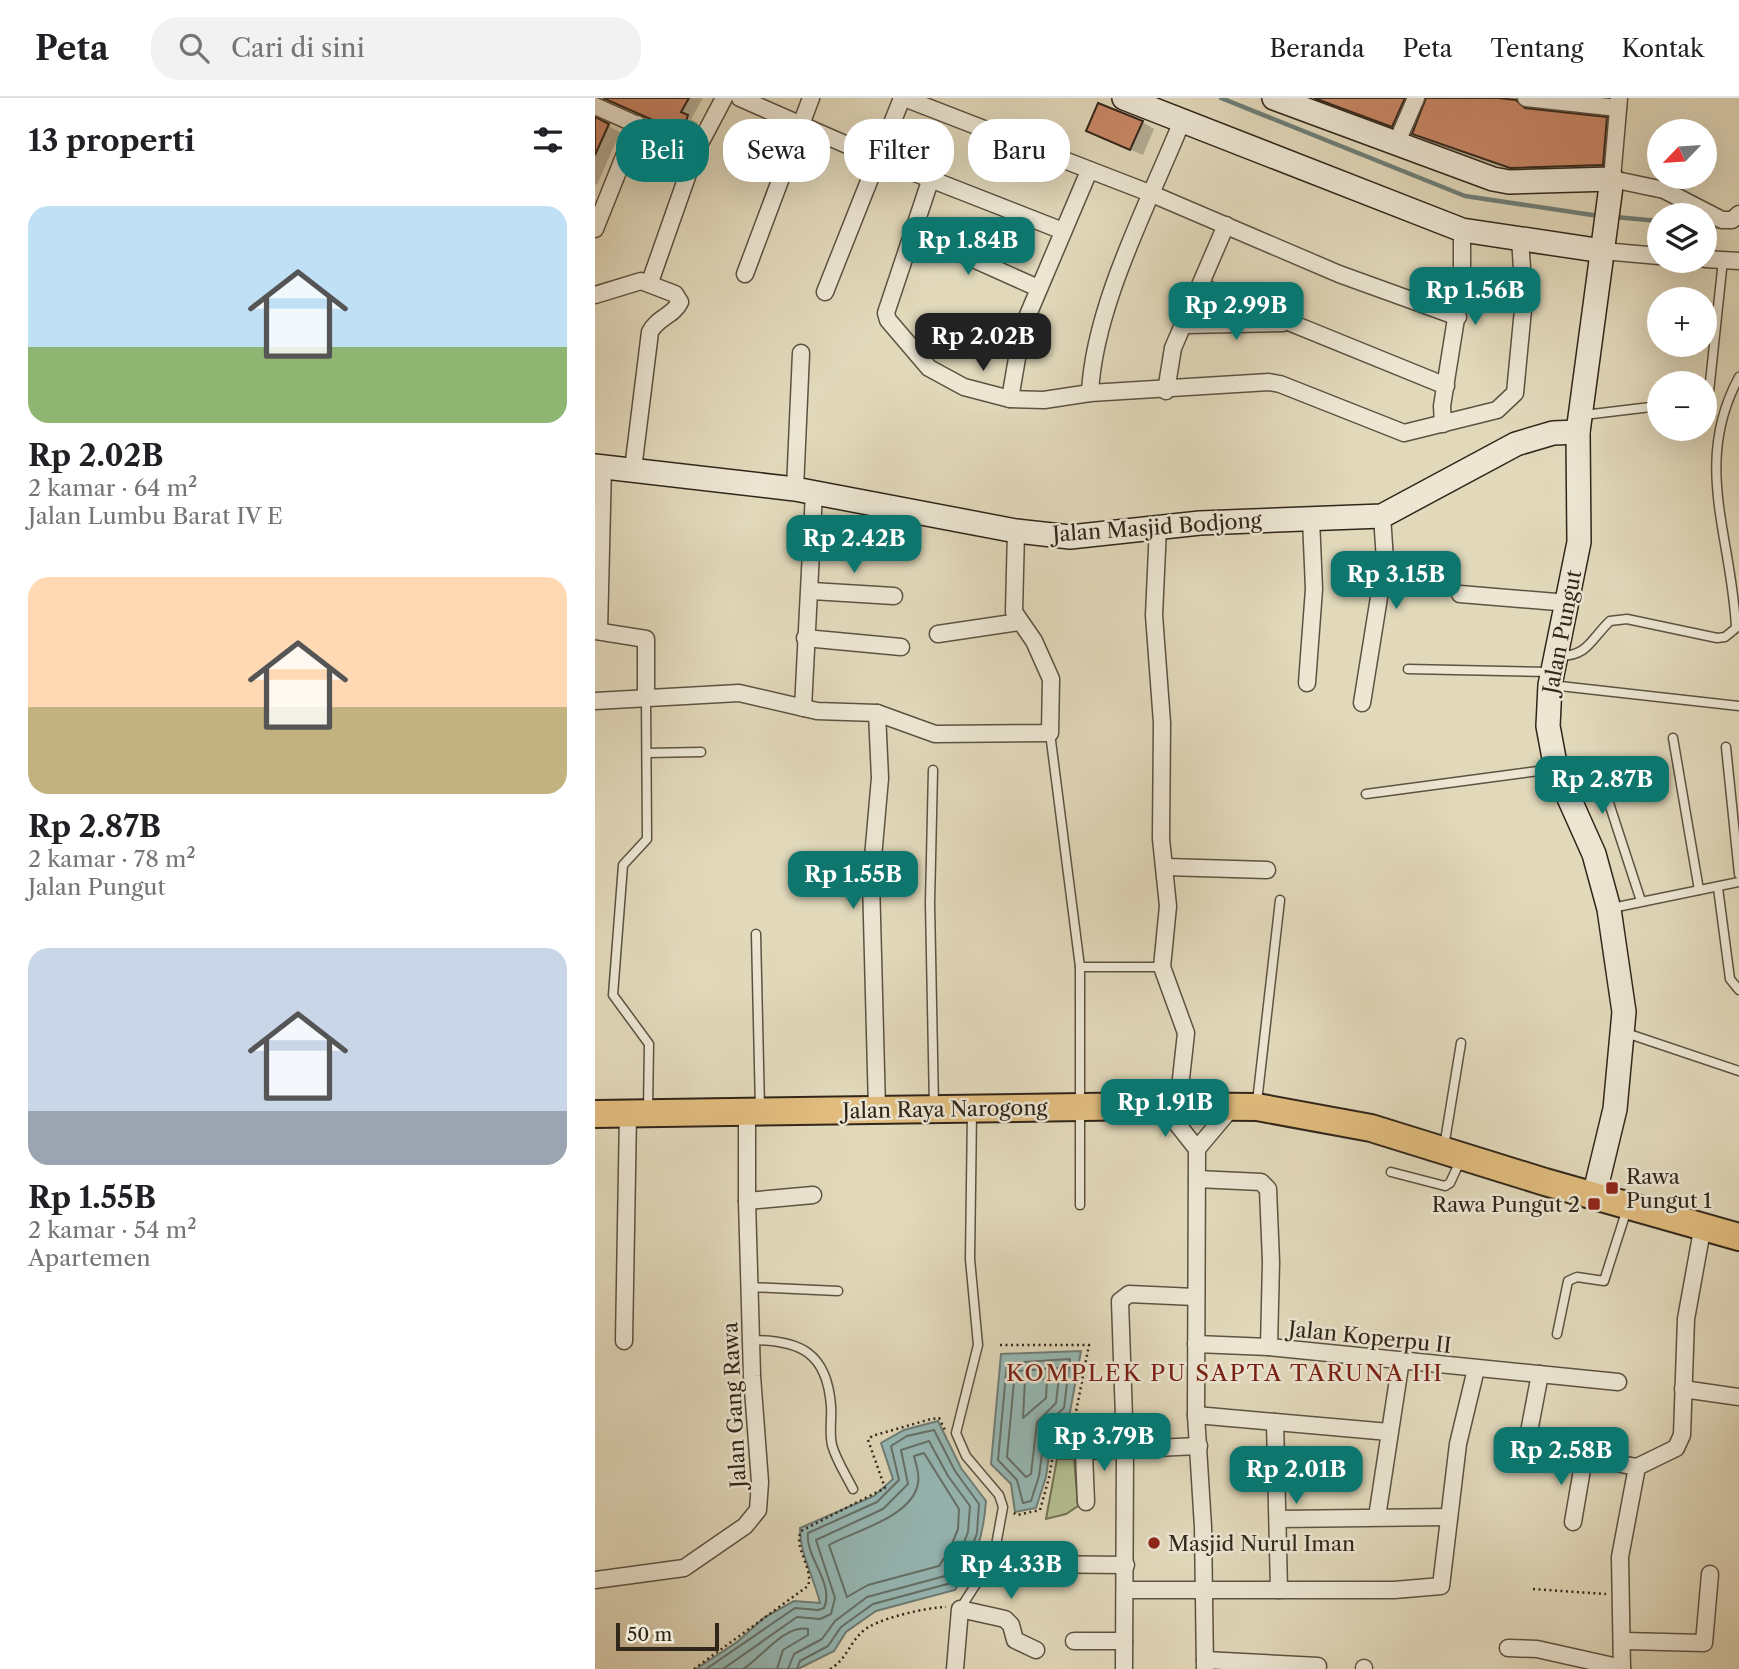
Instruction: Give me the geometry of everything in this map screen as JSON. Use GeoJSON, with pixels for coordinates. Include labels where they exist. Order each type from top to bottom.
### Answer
{"type":"FeatureCollection","features":[{"type":"Feature","properties":{"kind":"main road","name":"Jalan Raya Narogong"},"geometry":{"type":"LineString","coordinates":[[595,1114],[1245,1107],[1371,1128],[1739,1237]]}},
{"type":"Feature","properties":{"kind":"street"},"geometry":{"type":"LineString","coordinates":[[709,126],[724,98]]}},
{"type":"Feature","properties":{"kind":"street"},"geometry":{"type":"LineString","coordinates":[[740,98],[790,119]]}},
{"type":"Feature","properties":{"kind":"street"},"geometry":{"type":"LineString","coordinates":[[796,119],[811,98]]}},
{"type":"Feature","properties":{"kind":"street"},"geometry":{"type":"LineString","coordinates":[[895,119],[903,98],[1152,194],[1339,274],[1458,317]]}},
{"type":"Feature","properties":{"kind":"street"},"geometry":{"type":"LineString","coordinates":[[1124,98],[1462,230],[1604,246],[1647,254]]}},
{"type":"Feature","properties":{"kind":"street"},"geometry":{"type":"LineString","coordinates":[[1274,98],[1396,144],[1509,182],[1664,190],[1722,220],[1732,219],[1739,214]]}},
{"type":"Feature","properties":{"kind":"street"},"geometry":{"type":"LineString","coordinates":[[1396,144],[1416,98]]}},
{"type":"Feature","properties":{"kind":"street"},"geometry":{"type":"LineString","coordinates":[[1526,98],[1618,103]]}},
{"type":"Feature","properties":{"kind":"street","name":"Jalan Pungut"},"geometry":{"type":"LineString","coordinates":[[1594,1196],[1615,1109],[1624,1012],[1609,909],[1594,854],[1556,769],[1548,726],[1553,671],[1569,603],[1579,542],[1580,423],[1604,246],[1618,103]]}},
{"type":"Feature","properties":{"kind":"street"},"geometry":{"type":"LineString","coordinates":[[595,106],[625,119]]}},
{"type":"Feature","properties":{"kind":"street"},"geometry":{"type":"LineString","coordinates":[[1090,393],[1096,340],[1132,237],[1182,121]]}},
{"type":"Feature","properties":{"kind":"street"},"geometry":{"type":"LineString","coordinates":[[1010,399],[1022,329],[1089,171]]}},
{"type":"Feature","properties":{"kind":"street"},"geometry":{"type":"LineString","coordinates":[[595,229],[616,176]]}},
{"type":"Feature","properties":{"kind":"street"},"geometry":{"type":"LineString","coordinates":[[650,282],[685,182]]}},
{"type":"Feature","properties":{"kind":"street"},"geometry":{"type":"LineString","coordinates":[[745,274],[775,182]]}},
{"type":"Feature","properties":{"kind":"street"},"geometry":{"type":"LineString","coordinates":[[825,292],[870,182]]}},
{"type":"Feature","properties":{"kind":"street"},"geometry":{"type":"LineString","coordinates":[[930,182],[886,313],[895,330],[929,368],[964,387],[1010,399],[1044,400],[1090,393],[1166,391],[1269,382],[1404,433],[1497,410],[1515,393],[1524,299],[1520,238]]}},
{"type":"Feature","properties":{"kind":"street"},"geometry":{"type":"LineString","coordinates":[[941,182],[1063,231]]}},
{"type":"Feature","properties":{"kind":"street"},"geometry":{"type":"LineString","coordinates":[[1166,391],[1173,348],[1226,225]]}},
{"type":"Feature","properties":{"kind":"street"},"geometry":{"type":"LineString","coordinates":[[1443,424],[1445,386],[1458,317],[1462,230]]}},
{"type":"Feature","properties":{"kind":"street"},"geometry":{"type":"LineString","coordinates":[[913,232],[1038,288]]}},
{"type":"Feature","properties":{"kind":"street"},"geometry":{"type":"LineString","coordinates":[[595,295],[641,281],[650,282],[675,294],[680,302],[678,307],[658,321],[650,332],[633,469]]}},
{"type":"Feature","properties":{"kind":"street"},"geometry":{"type":"LineString","coordinates":[[1200,286],[1445,386]]}},
{"type":"Feature","properties":{"kind":"street"},"geometry":{"type":"LineString","coordinates":[[1184,325],[1288,323]]}},
{"type":"Feature","properties":{"kind":"street"},"geometry":{"type":"LineString","coordinates":[[801,353],[811,591],[805,638],[803,708]]}},
{"type":"Feature","properties":{"kind":"street","name":"Jalan Masjid Bodjong"},"geometry":{"type":"LineString","coordinates":[[599,466],[805,491],[1016,531],[1070,537],[1200,523],[1383,516],[1516,444],[1580,423]]}},
{"type":"Feature","properties":{"kind":"street"},"geometry":{"type":"LineString","coordinates":[[599,466],[597,631],[646,639],[646,698]]}},
{"type":"Feature","properties":{"kind":"street"},"geometry":{"type":"LineString","coordinates":[[1362,703],[1385,560],[1383,516]]}},
{"type":"Feature","properties":{"kind":"street"},"geometry":{"type":"LineString","coordinates":[[1307,683],[1314,589],[1311,519]]}},
{"type":"Feature","properties":{"kind":"street"},"geometry":{"type":"LineString","coordinates":[[1158,527],[1154,615],[1162,723],[1161,839],[1168,924],[1162,967],[1186,1033],[1170,1106],[1197,1149],[1196,1415],[1205,1590],[1205,1664],[1318,1666]]}},
{"type":"Feature","properties":{"kind":"street"},"geometry":{"type":"LineString","coordinates":[[595,701],[739,692],[835,714],[877,713],[924,732],[949,736],[1050,733],[1053,685],[1034,641],[1013,612],[1016,531]]}},
{"type":"Feature","properties":{"kind":"street"},"geometry":{"type":"LineString","coordinates":[[811,591],[894,596]]}},
{"type":"Feature","properties":{"kind":"street"},"geometry":{"type":"LineString","coordinates":[[1460,594],[1569,603]]}},
{"type":"Feature","properties":{"kind":"street"},"geometry":{"type":"LineString","coordinates":[[938,634],[1019,622]]}},
{"type":"Feature","properties":{"kind":"street"},"geometry":{"type":"LineString","coordinates":[[805,638],[901,647]]}},
{"type":"Feature","properties":{"kind":"street"},"geometry":{"type":"LineString","coordinates":[[877,713],[880,778],[871,880],[877,1109]]}},
{"type":"Feature","properties":{"kind":"street"},"geometry":{"type":"LineString","coordinates":[[1165,867],[1267,870]]}},
{"type":"Feature","properties":{"kind":"street"},"geometry":{"type":"LineString","coordinates":[[1197,1149],[1245,1107]]}},
{"type":"Feature","properties":{"kind":"street"},"geometry":{"type":"LineString","coordinates":[[624,1341],[638,1114]]}},
{"type":"Feature","properties":{"kind":"street","name":"Jalan Gang Rawa"},"geometry":{"type":"LineString","coordinates":[[595,1580],[684,1567],[745,1526],[758,1510],[760,1482],[751,1340],[747,1201],[754,1114]]}},
{"type":"Feature","properties":{"kind":"street"},"geometry":{"type":"LineString","coordinates":[[1197,1180],[1261,1182],[1268,1189],[1271,1262],[1269,1347]]}},
{"type":"Feature","properties":{"kind":"street"},"geometry":{"type":"LineString","coordinates":[[747,1201],[813,1195]]}},
{"type":"Feature","properties":{"kind":"street"},"geometry":{"type":"LineString","coordinates":[[1544,1450],[1637,1467],[1676,1448],[1682,1435],[1686,1319],[1703,1226]]}},
{"type":"Feature","properties":{"kind":"street"},"geometry":{"type":"LineString","coordinates":[[1124,1669],[1125,1447],[1120,1301],[1129,1294],[1195,1297]]}},
{"type":"Feature","properties":{"kind":"street","name":"Jalan Koperpu II"},"geometry":{"type":"LineString","coordinates":[[1196,1344],[1269,1347],[1618,1382]]}},
{"type":"Feature","properties":{"kind":"street"},"geometry":{"type":"LineString","coordinates":[[1377,1517],[1401,1360]]}},
{"type":"Feature","properties":{"kind":"street"},"geometry":{"type":"LineString","coordinates":[[1126,1590],[1394,1590],[1441,1586],[1458,1444],[1476,1369]]}},
{"type":"Feature","properties":{"kind":"street"},"geometry":{"type":"LineString","coordinates":[[1528,1437],[1540,1374]]}},
{"type":"Feature","properties":{"kind":"street"},"geometry":{"type":"LineString","coordinates":[[1683,1389],[1739,1397]]}},
{"type":"Feature","properties":{"kind":"street"},"geometry":{"type":"LineString","coordinates":[[1196,1415],[1389,1432]]}},
{"type":"Feature","properties":{"kind":"street"},"geometry":{"type":"LineString","coordinates":[[1275,1422],[1279,1590]]}},
{"type":"Feature","properties":{"kind":"street"},"geometry":{"type":"LineString","coordinates":[[1087,1502],[1084,1453],[1125,1447],[1199,1447]]}},
{"type":"Feature","properties":{"kind":"street"},"geometry":{"type":"LineString","coordinates":[[1573,1522],[1584,1458]]}},
{"type":"Feature","properties":{"kind":"street"},"geometry":{"type":"LineString","coordinates":[[1508,1648],[1537,1650],[1622,1668],[1624,1641],[1620,1594],[1624,1523],[1637,1467]]}},
{"type":"Feature","properties":{"kind":"street"},"geometry":{"type":"LineString","coordinates":[[1279,1518],[1449,1517]]}},
{"type":"Feature","properties":{"kind":"street"},"geometry":{"type":"LineString","coordinates":[[1020,1564],[1126,1565]]}},
{"type":"Feature","properties":{"kind":"street"},"geometry":{"type":"LineString","coordinates":[[1624,1641],[1704,1643],[1710,1574]]}},
{"type":"Feature","properties":{"kind":"street"},"geometry":{"type":"LineString","coordinates":[[955,1669],[960,1609],[1005,1619],[1011,1625],[1015,1640],[1036,1650]]}},
{"type":"Feature","properties":{"kind":"street"},"geometry":{"type":"LineString","coordinates":[[1074,1641],[1124,1641]]}},
{"type":"Feature","properties":{"kind":"lane"},"geometry":{"type":"LineString","coordinates":[[1713,371],[1731,261]]}},
{"type":"Feature","properties":{"kind":"lane"},"geometry":{"type":"LineString","coordinates":[[1553,671],[1579,655],[1610,621],[1627,619],[1717,638],[1725,637],[1736,628],[1717,499],[1716,451],[1724,404],[1739,377]]}},
{"type":"Feature","properties":{"kind":"lane"},"geometry":{"type":"LineString","coordinates":[[1580,423],[1647,409]]}},
{"type":"Feature","properties":{"kind":"lane"},"geometry":{"type":"LineString","coordinates":[[1408,669],[1553,671],[1739,706]]}},
{"type":"Feature","properties":{"kind":"lane"},"geometry":{"type":"LineString","coordinates":[[638,1114],[649,1044],[613,995],[623,865],[647,839],[646,698]]}},
{"type":"Feature","properties":{"kind":"lane"},"geometry":{"type":"LineString","coordinates":[[1050,733],[1080,967],[1080,1205]]}},
{"type":"Feature","properties":{"kind":"lane"},"geometry":{"type":"LineString","coordinates":[[1673,738],[1699,890]]}},
{"type":"Feature","properties":{"kind":"lane"},"geometry":{"type":"LineString","coordinates":[[1726,747],[1739,874]]}},
{"type":"Feature","properties":{"kind":"lane"},"geometry":{"type":"LineString","coordinates":[[647,753],[701,752]]}},
{"type":"Feature","properties":{"kind":"lane"},"geometry":{"type":"LineString","coordinates":[[1366,794],[1556,769]]}},
{"type":"Feature","properties":{"kind":"lane"},"geometry":{"type":"LineString","coordinates":[[933,771],[930,903],[933,1110]]}},
{"type":"Feature","properties":{"kind":"lane"},"geometry":{"type":"LineString","coordinates":[[1607,794],[1641,901]]}},
{"type":"Feature","properties":{"kind":"lane"},"geometry":{"type":"LineString","coordinates":[[1609,909],[1718,888],[1739,881]]}},
{"type":"Feature","properties":{"kind":"lane"},"geometry":{"type":"LineString","coordinates":[[1718,888],[1730,979],[1739,990]]}},
{"type":"Feature","properties":{"kind":"lane"},"geometry":{"type":"LineString","coordinates":[[1245,1107],[1280,900]]}},
{"type":"Feature","properties":{"kind":"lane"},"geometry":{"type":"LineString","coordinates":[[754,1114],[756,934]]}},
{"type":"Feature","properties":{"kind":"lane"},"geometry":{"type":"LineString","coordinates":[[1080,967],[1162,967]]}},
{"type":"Feature","properties":{"kind":"lane"},"geometry":{"type":"LineString","coordinates":[[1622,1032],[1739,1071]]}},
{"type":"Feature","properties":{"kind":"lane"},"geometry":{"type":"LineString","coordinates":[[1391,1172],[1445,1186],[1450,1183],[1461,1043]]}},
{"type":"Feature","properties":{"kind":"lane"},"geometry":{"type":"LineString","coordinates":[[960,1609],[993,1556],[1003,1507],[999,1495],[965,1456],[956,1433],[978,1345],[970,1259],[972,1109]]}},
{"type":"Feature","properties":{"kind":"lane"},"geometry":{"type":"LineString","coordinates":[[1557,1334],[1568,1281],[1577,1277],[1600,1282],[1606,1278],[1627,1204]]}},
{"type":"Feature","properties":{"kind":"lane"},"geometry":{"type":"LineString","coordinates":[[750,1287],[838,1291]]}},
{"type":"Feature","properties":{"kind":"lane"},"geometry":{"type":"LineString","coordinates":[[751,1340],[775,1340],[800,1347],[820,1364],[827,1380],[832,1445],[853,1489]]}},
{"type":"Feature","properties":{"kind":"path"},"geometry":{"type":"LineString","coordinates":[[1000,1345],[1089,1345],[1075,1417],[1057,1431],[1040,1510],[1017,1515],[1003,1507]]}},
{"type":"Feature","properties":{"kind":"path"},"geometry":{"type":"LineString","coordinates":[[694,1669],[808,1586],[810,1574],[798,1539],[801,1531],[885,1488],[870,1449],[868,1440],[872,1436],[939,1418],[947,1433]]}},
{"type":"Feature","properties":{"kind":"path"},"geometry":{"type":"LineString","coordinates":[[1532,1590],[1620,1594]]}},
{"type":"Feature","properties":{"kind":"path"},"geometry":{"type":"LineString","coordinates":[[829,1669],[845,1658],[866,1628],[937,1607],[960,1609]]}},
{"type":"Feature","properties":{"kind":"green space"},"geometry":{"type":"Polygon","coordinates":[[[1057,1459],[1074,1459],[1078,1506],[1066,1514],[1046,1519],[1057,1459]]]}},
{"type":"Feature","properties":{"kind":"water"},"geometry":{"type":"Polygon","coordinates":[[[1081,1351],[1070,1412],[1053,1426],[1046,1477],[1036,1508],[1015,1512],[1011,1484],[991,1464],[1001,1354],[1081,1351]]]}},
{"type":"Feature","properties":{"kind":"water"},"geometry":{"type":"Polygon","coordinates":[[[938,1421],[961,1468],[986,1501],[977,1548],[955,1590],[876,1611],[846,1632],[834,1651],[798,1669],[696,1669],[737,1642],[765,1617],[794,1601],[820,1603],[805,1557],[800,1528],[874,1496],[893,1479],[881,1443],[904,1430],[938,1421]]]}},
{"type":"Feature","properties":{"kind":"building"},"geometry":{"type":"Polygon","coordinates":[[[603,98],[689,98],[681,112],[688,115],[687,119],[650,119],[603,98]]]}},
{"type":"Feature","properties":{"kind":"building"},"geometry":{"type":"Polygon","coordinates":[[[1314,98],[1405,98],[1392,127],[1314,98]]]}},
{"type":"Feature","properties":{"kind":"building"},"geometry":{"type":"Polygon","coordinates":[[[1426,98],[1498,98],[1516,100],[1525,108],[1607,117],[1603,165],[1510,168],[1412,134],[1426,98]]]}},
{"type":"Feature","properties":{"kind":"building"},"geometry":{"type":"Polygon","coordinates":[[[1098,103],[1143,121],[1130,150],[1086,131],[1098,103]]]}},
{"type":"Feature","properties":{"kind":"building"},"geometry":{"type":"Polygon","coordinates":[[[595,117],[609,124],[595,155],[595,117]]]}},
{"type":"Feature","properties":{"kind":"waterway"},"geometry":{"type":"LineString","coordinates":[[1221,98],[1465,196],[1599,216]]}},
{"type":"Feature","properties":{"kind":"waterway"},"geometry":{"type":"LineString","coordinates":[[1615,217],[1647,220]]}},
{"type":"Feature","properties":{"kind":"waterway"},"geometry":{"type":"LineString","coordinates":[[1717,226],[1721,227]]}},
{"type":"Feature","properties":{"kind":"place","name":"Rawa Pungut 1"},"geometry":{"type":"Point","coordinates":[1612,1188]}},
{"type":"Feature","properties":{"kind":"place","name":"Rawa Pungut 2"},"geometry":{"type":"Point","coordinates":[1594,1204]}},
{"type":"Feature","properties":{"kind":"place","name":"Masjid Nurul Iman"},"geometry":{"type":"Point","coordinates":[1154,1543]}},
{"type":"Feature","properties":{"kind":"district","name":"KOMPLEK PU SAPTA TARUNA III"},"geometry":{"type":"Point","coordinates":[1225,1373]}}]}
